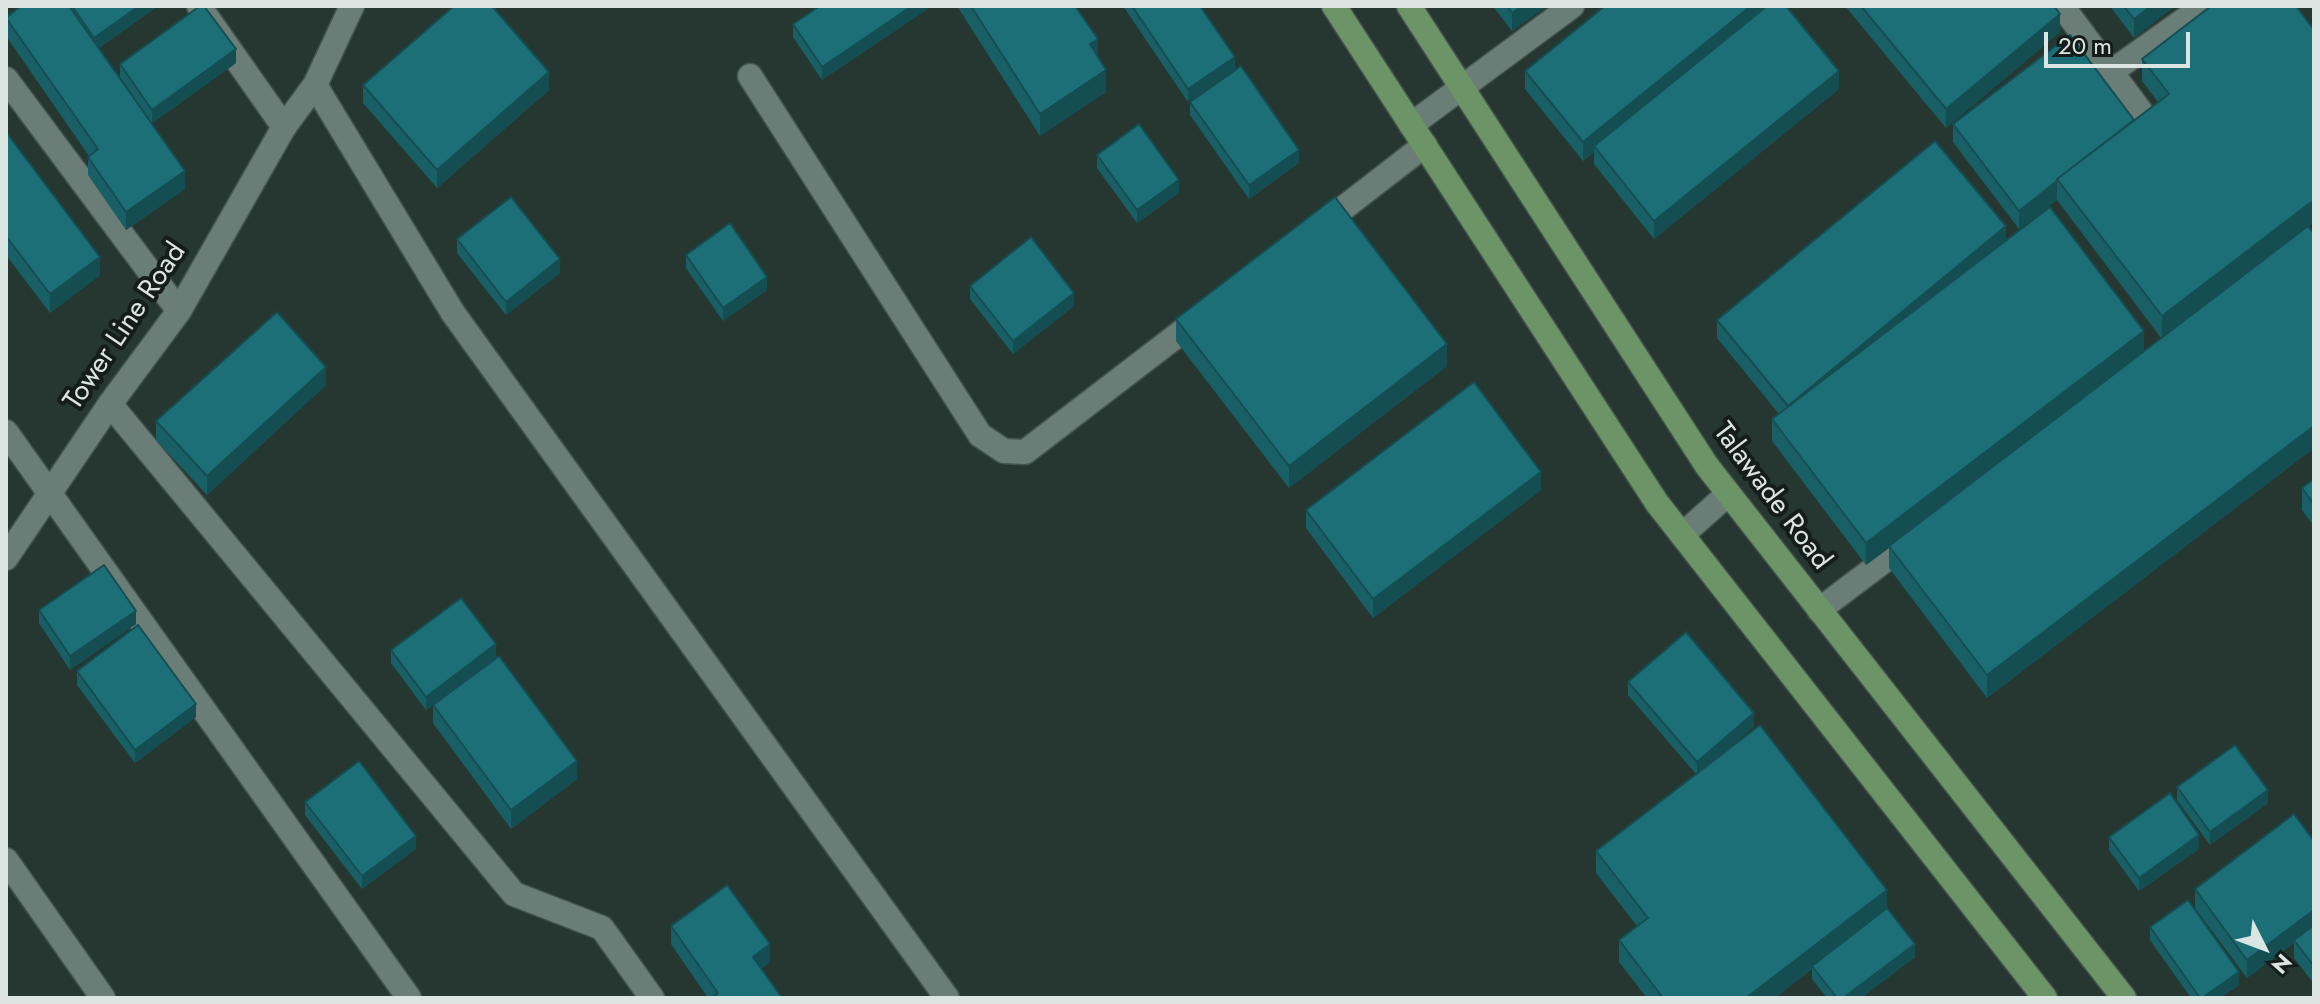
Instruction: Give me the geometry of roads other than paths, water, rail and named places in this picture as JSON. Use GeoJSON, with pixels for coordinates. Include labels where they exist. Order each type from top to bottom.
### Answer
{"type":"FeatureCollection","features":[{"type":"Feature","properties":{"kind":"main road"},"geometry":{"type":"LineString","coordinates":[[1334,6],[1657,503],[2045,998]]}},
{"type":"Feature","properties":{"kind":"main road","name":"Talawade Road"},"geometry":{"type":"LineString","coordinates":[[1409,6],[1728,494],[2124,998]]}},
{"type":"Feature","properties":{"kind":"street"},"geometry":{"type":"LineString","coordinates":[[199,6],[284,127]]}},
{"type":"Feature","properties":{"kind":"street","name":"Tower Line Road"},"geometry":{"type":"LineString","coordinates":[[6,558],[110,404],[179,311],[284,127],[315,85],[352,6]]}},
{"type":"Feature","properties":{"kind":"street"},"geometry":{"type":"LineString","coordinates":[[1299,242],[1418,135],[1463,90],[1572,6]]}},
{"type":"Feature","properties":{"kind":"street"},"geometry":{"type":"LineString","coordinates":[[2062,6],[2144,116]]}},
{"type":"Feature","properties":{"kind":"street"},"geometry":{"type":"LineString","coordinates":[[2111,72],[2204,6]]}},
{"type":"Feature","properties":{"kind":"street"},"geometry":{"type":"LineString","coordinates":[[750,76],[980,435],[1004,451],[1025,452],[1224,300]]}},
{"type":"Feature","properties":{"kind":"street"},"geometry":{"type":"LineString","coordinates":[[6,79],[179,311]]}},
{"type":"Feature","properties":{"kind":"street"},"geometry":{"type":"LineString","coordinates":[[315,85],[453,313],[947,998]]}},
{"type":"Feature","properties":{"kind":"street"},"geometry":{"type":"LineString","coordinates":[[110,404],[514,894],[602,928],[652,998]]}},
{"type":"Feature","properties":{"kind":"street"},"geometry":{"type":"LineString","coordinates":[[6,432],[409,998]]}},
{"type":"Feature","properties":{"kind":"street"},"geometry":{"type":"LineString","coordinates":[[1682,535],[1728,494]]}},
{"type":"Feature","properties":{"kind":"street"},"geometry":{"type":"LineString","coordinates":[[1819,610],[1933,524]]}},
{"type":"Feature","properties":{"kind":"street"},"geometry":{"type":"LineString","coordinates":[[6,860],[103,998]]}}]}
